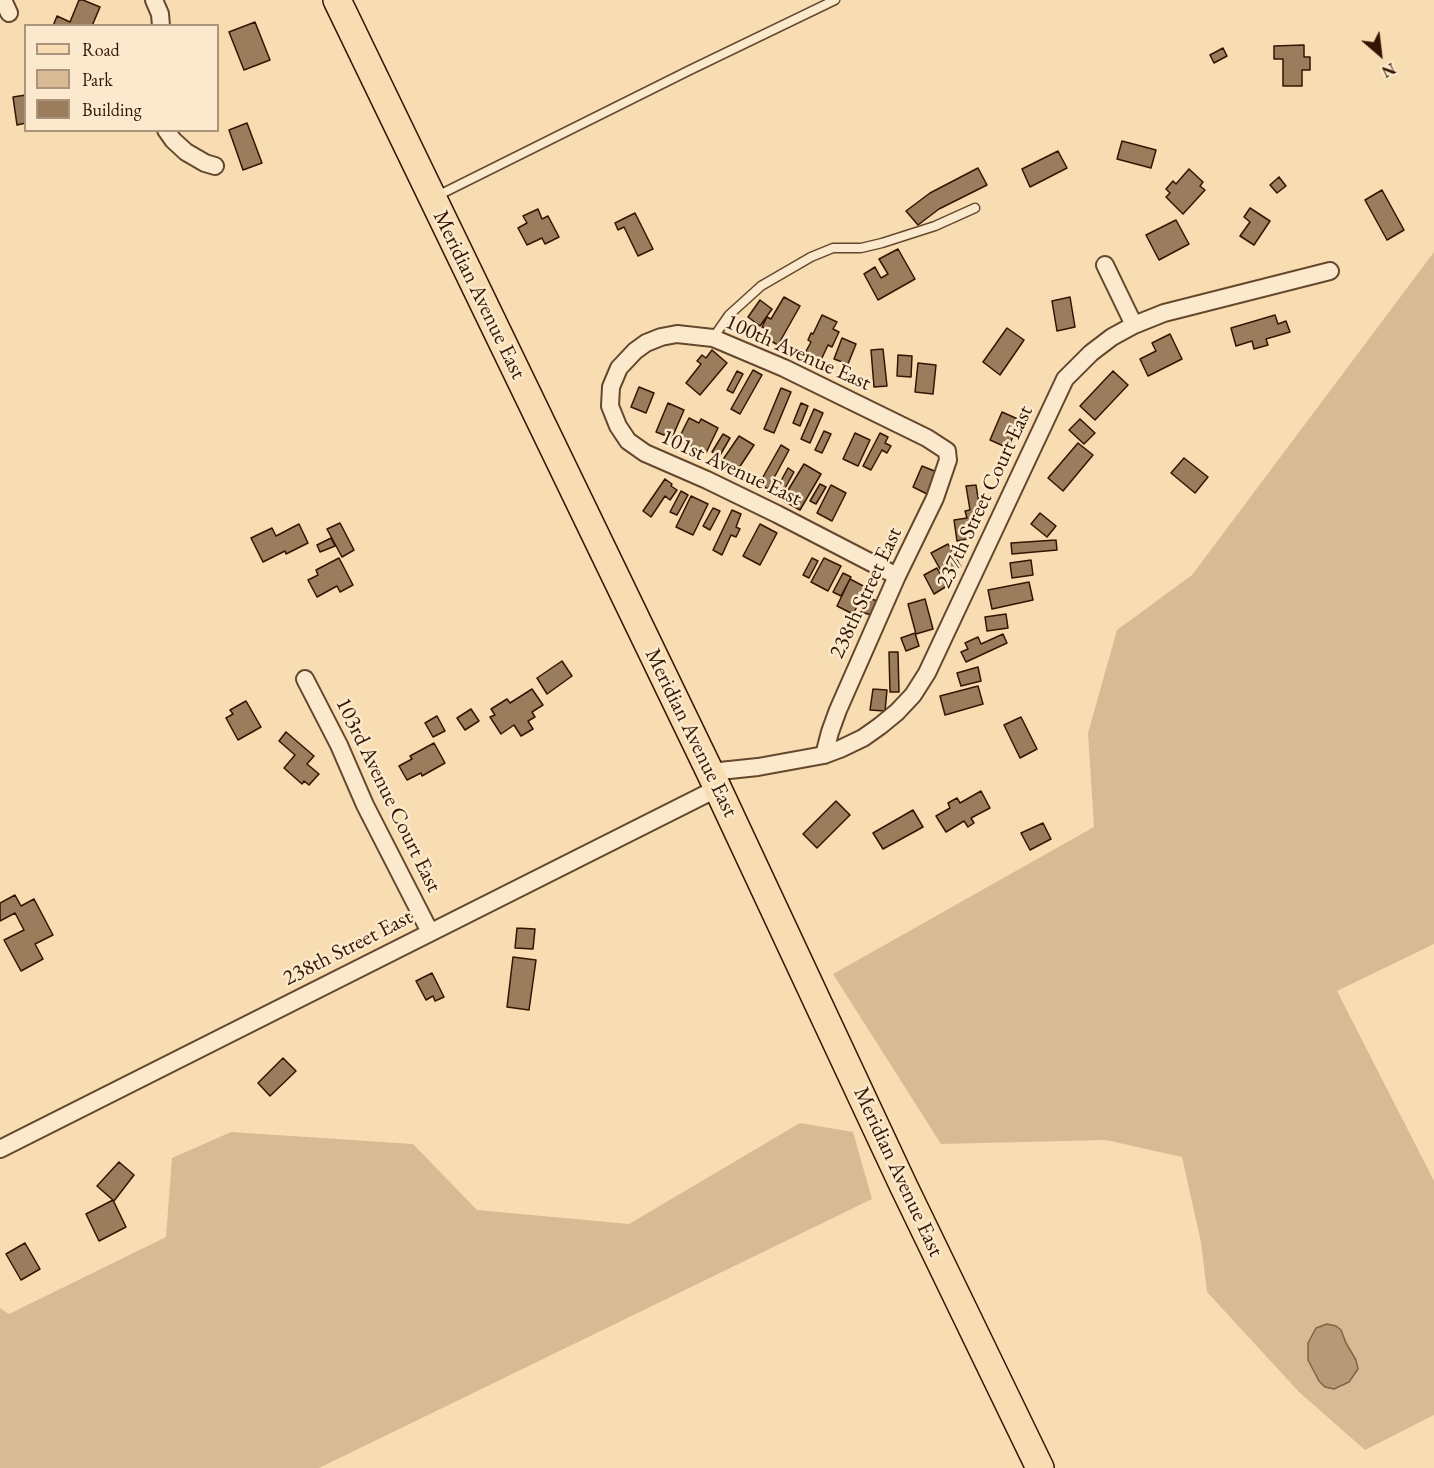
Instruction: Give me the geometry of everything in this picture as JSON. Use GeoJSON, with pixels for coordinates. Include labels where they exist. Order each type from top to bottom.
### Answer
{"type":"FeatureCollection","features":[{"type":"Feature","properties":{"kind":"main road","name":"Meridian Avenue East"},"geometry":{"type":"LineString","coordinates":[[337,0],[714,780],[904,1187],[1040,1468]]}},
{"type":"Feature","properties":{"kind":"street"},"geometry":{"type":"LineString","coordinates":[[154,0],[161,24]]}},
{"type":"Feature","properties":{"kind":"street"},"geometry":{"type":"LineString","coordinates":[[167,132],[186,152],[215,166]]}},
{"type":"Feature","properties":{"kind":"street"},"geometry":{"type":"LineString","coordinates":[[1105,265],[1134,325]]}},
{"type":"Feature","properties":{"kind":"street","name":"237th Street Court East"},"geometry":{"type":"LineString","coordinates":[[714,780],[758,767],[840,749],[870,733],[897,712],[913,694],[927,673],[1065,379],[1091,353],[1112,337],[1134,325],[1164,314],[1330,271]]}},
{"type":"Feature","properties":{"kind":"street","name":"100th Avenue East"},"geometry":{"type":"LineString","coordinates":[[627,358],[646,343],[661,337],[677,334],[713,338],[784,368],[927,438],[947,451]]}},
{"type":"Feature","properties":{"kind":"street","name":"101st Avenue East"},"geometry":{"type":"LineString","coordinates":[[627,358],[614,377],[609,396],[610,406],[618,426],[628,441],[645,453],[777,514],[897,576]]}},
{"type":"Feature","properties":{"kind":"street","name":"238th Street East"},"geometry":{"type":"LineString","coordinates":[[824,754],[838,710],[897,576],[935,498],[948,460],[947,451]]}},
{"type":"Feature","properties":{"kind":"street","name":"103rd Avenue Court East"},"geometry":{"type":"LineString","coordinates":[[305,679],[339,745],[365,805],[430,932]]}},
{"type":"Feature","properties":{"kind":"street","name":"238th Street East"},"geometry":{"type":"LineString","coordinates":[[0,1149],[430,932],[714,780]]}},
{"type":"Feature","properties":{"kind":"lane"},"geometry":{"type":"LineString","coordinates":[[432,198],[835,0]]}},
{"type":"Feature","properties":{"kind":"lane"},"geometry":{"type":"LineString","coordinates":[[713,338],[729,315],[761,286],[811,257],[833,248],[861,248],[882,243],[935,226],[975,208]]}},
{"type":"Feature","properties":{"kind":"green space"},"geometry":{"type":"Polygon","coordinates":[[[1434,252],[1434,944],[1337,991],[1434,1181],[1434,1415],[1365,1450],[1299,1392],[1207,1292],[1201,1242],[1182,1157],[1106,1140],[941,1144],[833,974],[1094,827],[1088,733],[1117,630],[1192,575],[1434,252]]]}},
{"type":"Feature","properties":{"kind":"green space"},"geometry":{"type":"Polygon","coordinates":[[[800,1123],[853,1132],[872,1199],[319,1468],[0,1468],[0,1308],[9,1314],[166,1237],[172,1158],[231,1132],[413,1144],[477,1210],[629,1224],[800,1123]]]}},
{"type":"Feature","properties":{"kind":"shaded area"},"geometry":{"type":"Polygon","coordinates":[[[1327,1324],[1341,1330],[1358,1369],[1349,1382],[1334,1389],[1325,1387],[1319,1381],[1308,1360],[1308,1343],[1316,1328],[1327,1324]]]}},
{"type":"Feature","properties":{"kind":"building"},"geometry":{"type":"Polygon","coordinates":[[[79,0],[100,7],[93,24],[54,24],[57,16],[70,22],[79,0]]]}},
{"type":"Feature","properties":{"kind":"building"},"geometry":{"type":"Polygon","coordinates":[[[255,22],[270,60],[244,70],[229,32],[255,22]]]}},
{"type":"Feature","properties":{"kind":"building"},"geometry":{"type":"Polygon","coordinates":[[[1304,45],[1304,57],[1310,57],[1310,70],[1302,70],[1302,86],[1283,86],[1283,59],[1274,59],[1274,46],[1304,45]]]}},
{"type":"Feature","properties":{"kind":"building"},"geometry":{"type":"Polygon","coordinates":[[[1223,48],[1227,56],[1214,63],[1210,55],[1223,48]]]}},
{"type":"Feature","properties":{"kind":"building"},"geometry":{"type":"Polygon","coordinates":[[[24,95],[24,123],[17,125],[13,97],[24,95]]]}},
{"type":"Feature","properties":{"kind":"building"},"geometry":{"type":"Polygon","coordinates":[[[247,123],[262,163],[243,170],[229,130],[247,123]]]}},
{"type":"Feature","properties":{"kind":"building"},"geometry":{"type":"Polygon","coordinates":[[[1122,141],[1156,150],[1151,168],[1117,159],[1122,141]]]}},
{"type":"Feature","properties":{"kind":"building"},"geometry":{"type":"Polygon","coordinates":[[[1058,151],[1067,168],[1030,187],[1022,169],[1058,151]]]}},
{"type":"Feature","properties":{"kind":"building"},"geometry":{"type":"Polygon","coordinates":[[[978,168],[987,185],[939,209],[918,225],[906,211],[930,193],[978,168]]]}},
{"type":"Feature","properties":{"kind":"building"},"geometry":{"type":"Polygon","coordinates":[[[1189,169],[1203,182],[1200,186],[1205,190],[1183,214],[1166,197],[1170,193],[1166,189],[1173,181],[1176,184],[1189,169]]]}},
{"type":"Feature","properties":{"kind":"building"},"geometry":{"type":"Polygon","coordinates":[[[1279,177],[1286,186],[1277,193],[1270,185],[1279,177]]]}},
{"type":"Feature","properties":{"kind":"building"},"geometry":{"type":"Polygon","coordinates":[[[1382,190],[1404,230],[1387,240],[1365,200],[1382,190]]]}},
{"type":"Feature","properties":{"kind":"building"},"geometry":{"type":"Polygon","coordinates":[[[1250,208],[1270,221],[1254,245],[1240,236],[1250,222],[1244,217],[1250,208]]]}},
{"type":"Feature","properties":{"kind":"building"},"geometry":{"type":"Polygon","coordinates":[[[538,209],[542,219],[548,216],[559,237],[545,244],[542,238],[527,245],[518,228],[527,223],[523,216],[538,209]]]}},
{"type":"Feature","properties":{"kind":"building"},"geometry":{"type":"Polygon","coordinates":[[[635,213],[653,249],[638,256],[624,227],[618,230],[615,223],[635,213]]]}},
{"type":"Feature","properties":{"kind":"building"},"geometry":{"type":"Polygon","coordinates":[[[1176,220],[1189,244],[1159,260],[1146,235],[1176,220]]]}},
{"type":"Feature","properties":{"kind":"building"},"geometry":{"type":"Polygon","coordinates":[[[898,249],[915,279],[878,300],[864,274],[875,267],[881,278],[888,274],[879,259],[898,249]]]}},
{"type":"Feature","properties":{"kind":"building"},"geometry":{"type":"Polygon","coordinates":[[[784,297],[800,306],[778,345],[762,336],[766,329],[762,327],[767,317],[771,319],[784,297]]]}},
{"type":"Feature","properties":{"kind":"building"},"geometry":{"type":"Polygon","coordinates":[[[1070,297],[1075,327],[1057,331],[1052,301],[1070,297]]]}},
{"type":"Feature","properties":{"kind":"building"},"geometry":{"type":"Polygon","coordinates":[[[760,300],[772,309],[760,326],[748,317],[760,300]]]}},
{"type":"Feature","properties":{"kind":"building"},"geometry":{"type":"Polygon","coordinates":[[[822,315],[837,322],[833,329],[839,332],[832,347],[828,345],[821,360],[805,353],[811,342],[808,340],[811,333],[813,334],[822,315]]]}},
{"type":"Feature","properties":{"kind":"building"},"geometry":{"type":"Polygon","coordinates":[[[1275,315],[1278,324],[1286,321],[1290,332],[1266,339],[1268,345],[1254,349],[1252,341],[1236,346],[1231,328],[1275,315]]]}},
{"type":"Feature","properties":{"kind":"building"},"geometry":{"type":"Polygon","coordinates":[[[1007,328],[1024,340],[1000,375],[983,362],[1007,328]]]}},
{"type":"Feature","properties":{"kind":"building"},"geometry":{"type":"Polygon","coordinates":[[[1170,334],[1182,359],[1148,376],[1140,359],[1156,351],[1152,343],[1170,334]]]}},
{"type":"Feature","properties":{"kind":"building"},"geometry":{"type":"Polygon","coordinates":[[[842,338],[856,344],[848,364],[834,359],[842,338]]]}},
{"type":"Feature","properties":{"kind":"building"},"geometry":{"type":"Polygon","coordinates":[[[883,349],[887,386],[874,387],[871,350],[883,349]]]}},
{"type":"Feature","properties":{"kind":"building"},"geometry":{"type":"Polygon","coordinates":[[[712,350],[727,363],[700,395],[686,383],[701,364],[697,361],[702,355],[706,358],[712,350]]]}},
{"type":"Feature","properties":{"kind":"building"},"geometry":{"type":"Polygon","coordinates":[[[898,355],[912,356],[911,377],[897,376],[898,355]]]}},
{"type":"Feature","properties":{"kind":"building"},"geometry":{"type":"Polygon","coordinates":[[[918,363],[936,365],[933,394],[915,392],[918,363]]]}},
{"type":"Feature","properties":{"kind":"building"},"geometry":{"type":"Polygon","coordinates":[[[753,370],[762,375],[740,414],[731,409],[753,370]]]}},
{"type":"Feature","properties":{"kind":"building"},"geometry":{"type":"Polygon","coordinates":[[[737,371],[743,374],[733,393],[727,390],[737,371]]]}},
{"type":"Feature","properties":{"kind":"building"},"geometry":{"type":"Polygon","coordinates":[[[1113,371],[1128,385],[1095,420],[1080,406],[1113,371]]]}},
{"type":"Feature","properties":{"kind":"building"},"geometry":{"type":"Polygon","coordinates":[[[639,387],[654,393],[646,413],[631,407],[639,387]]]}},
{"type":"Feature","properties":{"kind":"building"},"geometry":{"type":"Polygon","coordinates":[[[781,388],[791,392],[774,433],[764,429],[781,388]]]}},
{"type":"Feature","properties":{"kind":"building"},"geometry":{"type":"Polygon","coordinates":[[[668,403],[684,410],[672,438],[656,432],[668,403]]]}},
{"type":"Feature","properties":{"kind":"building"},"geometry":{"type":"Polygon","coordinates":[[[801,403],[808,406],[800,426],[793,423],[801,403]]]}},
{"type":"Feature","properties":{"kind":"building"},"geometry":{"type":"Polygon","coordinates":[[[814,409],[823,413],[810,443],[801,439],[814,409]]]}},
{"type":"Feature","properties":{"kind":"building"},"geometry":{"type":"Polygon","coordinates":[[[1002,412],[1020,420],[1008,448],[990,440],[1002,412]]]}},
{"type":"Feature","properties":{"kind":"building"},"geometry":{"type":"Polygon","coordinates":[[[689,418],[699,423],[701,419],[718,428],[706,453],[678,440],[689,418]]]}},
{"type":"Feature","properties":{"kind":"building"},"geometry":{"type":"Polygon","coordinates":[[[1080,419],[1095,433],[1084,444],[1069,430],[1080,419]]]}},
{"type":"Feature","properties":{"kind":"building"},"geometry":{"type":"Polygon","coordinates":[[[824,431],[831,434],[822,453],[815,450],[824,431]]]}},
{"type":"Feature","properties":{"kind":"building"},"geometry":{"type":"Polygon","coordinates":[[[855,433],[870,440],[858,466],[843,459],[855,433]]]}},
{"type":"Feature","properties":{"kind":"building"},"geometry":{"type":"Polygon","coordinates":[[[880,433],[888,437],[885,443],[891,446],[887,453],[882,450],[871,470],[863,466],[880,433]]]}},
{"type":"Feature","properties":{"kind":"building"},"geometry":{"type":"Polygon","coordinates":[[[723,434],[730,438],[719,457],[712,452],[723,434]]]}},
{"type":"Feature","properties":{"kind":"building"},"geometry":{"type":"Polygon","coordinates":[[[739,436],[754,445],[737,471],[722,461],[739,436]]]}},
{"type":"Feature","properties":{"kind":"building"},"geometry":{"type":"Polygon","coordinates":[[[1078,443],[1093,455],[1063,491],[1048,478],[1078,443]]]}},
{"type":"Feature","properties":{"kind":"building"},"geometry":{"type":"Polygon","coordinates":[[[781,445],[789,450],[768,489],[759,484],[781,445]]]}},
{"type":"Feature","properties":{"kind":"building"},"geometry":{"type":"Polygon","coordinates":[[[1184,458],[1208,477],[1195,493],[1171,473],[1184,458]]]}},
{"type":"Feature","properties":{"kind":"building"},"geometry":{"type":"Polygon","coordinates":[[[804,464],[821,474],[800,510],[782,500],[804,464]]]}},
{"type":"Feature","properties":{"kind":"building"},"geometry":{"type":"Polygon","coordinates":[[[922,466],[937,472],[927,494],[913,487],[922,466]]]}},
{"type":"Feature","properties":{"kind":"building"},"geometry":{"type":"Polygon","coordinates":[[[788,468],[794,472],[784,490],[778,486],[788,468]]]}},
{"type":"Feature","properties":{"kind":"building"},"geometry":{"type":"Polygon","coordinates":[[[665,479],[677,490],[670,500],[665,496],[651,517],[643,511],[665,479]]]}},
{"type":"Feature","properties":{"kind":"building"},"geometry":{"type":"Polygon","coordinates":[[[820,484],[826,487],[816,504],[810,501],[820,484]]]}},
{"type":"Feature","properties":{"kind":"building"},"geometry":{"type":"Polygon","coordinates":[[[831,485],[846,493],[832,521],[817,513],[831,485]]]}},
{"type":"Feature","properties":{"kind":"building"},"geometry":{"type":"Polygon","coordinates":[[[976,485],[982,522],[969,524],[972,538],[957,541],[954,520],[967,518],[965,511],[970,510],[966,486],[976,485]]]}},
{"type":"Feature","properties":{"kind":"building"},"geometry":{"type":"Polygon","coordinates":[[[681,491],[688,495],[677,515],[670,512],[681,491]]]}},
{"type":"Feature","properties":{"kind":"building"},"geometry":{"type":"Polygon","coordinates":[[[691,496],[708,504],[693,535],[676,527],[691,496]]]}},
{"type":"Feature","properties":{"kind":"building"},"geometry":{"type":"Polygon","coordinates":[[[713,508],[720,511],[710,530],[703,526],[713,508]]]}},
{"type":"Feature","properties":{"kind":"building"},"geometry":{"type":"Polygon","coordinates":[[[732,510],[741,514],[736,527],[740,529],[736,537],[731,535],[722,555],[713,550],[732,510]]]}},
{"type":"Feature","properties":{"kind":"building"},"geometry":{"type":"Polygon","coordinates":[[[1040,513],[1056,526],[1047,537],[1031,524],[1040,513]]]}},
{"type":"Feature","properties":{"kind":"building"},"geometry":{"type":"Polygon","coordinates":[[[340,523],[354,550],[342,557],[327,529],[340,523]]]}},
{"type":"Feature","properties":{"kind":"building"},"geometry":{"type":"Polygon","coordinates":[[[299,524],[308,543],[263,562],[251,538],[272,528],[276,536],[299,524]]]}},
{"type":"Feature","properties":{"kind":"building"},"geometry":{"type":"Polygon","coordinates":[[[760,524],[777,533],[760,565],[743,556],[760,524]]]}},
{"type":"Feature","properties":{"kind":"building"},"geometry":{"type":"Polygon","coordinates":[[[331,538],[335,546],[320,552],[317,545],[331,538]]]}},
{"type":"Feature","properties":{"kind":"building"},"geometry":{"type":"Polygon","coordinates":[[[1056,540],[1057,550],[1012,554],[1011,543],[1056,540]]]}},
{"type":"Feature","properties":{"kind":"building"},"geometry":{"type":"Polygon","coordinates":[[[948,544],[961,567],[944,576],[931,553],[948,544]]]}},
{"type":"Feature","properties":{"kind":"building"},"geometry":{"type":"Polygon","coordinates":[[[339,558],[353,585],[340,592],[337,586],[317,597],[308,580],[318,575],[316,570],[339,558]]]}},
{"type":"Feature","properties":{"kind":"building"},"geometry":{"type":"Polygon","coordinates":[[[812,558],[818,561],[809,578],[803,575],[812,558]]]}},
{"type":"Feature","properties":{"kind":"building"},"geometry":{"type":"Polygon","coordinates":[[[824,558],[841,566],[828,591],[811,582],[824,558]]]}},
{"type":"Feature","properties":{"kind":"building"},"geometry":{"type":"Polygon","coordinates":[[[1031,560],[1033,575],[1012,578],[1010,563],[1031,560]]]}},
{"type":"Feature","properties":{"kind":"building"},"geometry":{"type":"Polygon","coordinates":[[[937,568],[947,586],[934,594],[924,575],[937,568]]]}},
{"type":"Feature","properties":{"kind":"building"},"geometry":{"type":"Polygon","coordinates":[[[843,573],[851,577],[841,596],[833,592],[843,573]]]}},
{"type":"Feature","properties":{"kind":"building"},"geometry":{"type":"Polygon","coordinates":[[[850,579],[867,588],[853,614],[837,606],[850,579]]]}},
{"type":"Feature","properties":{"kind":"building"},"geometry":{"type":"Polygon","coordinates":[[[1029,582],[1033,600],[992,609],[988,590],[1029,582]]]}},
{"type":"Feature","properties":{"kind":"building"},"geometry":{"type":"Polygon","coordinates":[[[867,597],[877,601],[871,615],[861,612],[867,597]]]}},
{"type":"Feature","properties":{"kind":"building"},"geometry":{"type":"Polygon","coordinates":[[[925,599],[933,629],[916,634],[908,604],[925,599]]]}},
{"type":"Feature","properties":{"kind":"building"},"geometry":{"type":"Polygon","coordinates":[[[1006,614],[1008,628],[987,631],[985,617],[1006,614]]]}},
{"type":"Feature","properties":{"kind":"building"},"geometry":{"type":"Polygon","coordinates":[[[915,633],[919,646],[906,651],[901,638],[915,633]]]}},
{"type":"Feature","properties":{"kind":"building"},"geometry":{"type":"Polygon","coordinates":[[[1003,634],[1007,643],[966,662],[961,652],[968,649],[965,643],[978,637],[981,644],[1003,634]]]}},
{"type":"Feature","properties":{"kind":"building"},"geometry":{"type":"Polygon","coordinates":[[[889,652],[898,652],[899,692],[890,692],[889,652]]]}},
{"type":"Feature","properties":{"kind":"building"},"geometry":{"type":"Polygon","coordinates":[[[562,661],[572,676],[547,694],[537,678],[562,661]]]}},
{"type":"Feature","properties":{"kind":"building"},"geometry":{"type":"Polygon","coordinates":[[[978,667],[981,681],[961,686],[957,673],[978,667]]]}},
{"type":"Feature","properties":{"kind":"building"},"geometry":{"type":"Polygon","coordinates":[[[978,686],[983,704],[945,715],[940,696],[978,686]]]}},
{"type":"Feature","properties":{"kind":"building"},"geometry":{"type":"Polygon","coordinates":[[[532,689],[543,705],[532,712],[535,717],[528,721],[533,729],[521,736],[514,725],[501,734],[490,717],[495,715],[491,709],[507,699],[510,703],[532,689]]]}},
{"type":"Feature","properties":{"kind":"building"},"geometry":{"type":"Polygon","coordinates":[[[873,689],[887,690],[885,711],[870,710],[873,689]]]}},
{"type":"Feature","properties":{"kind":"building"},"geometry":{"type":"Polygon","coordinates":[[[246,701],[261,727],[238,740],[226,718],[233,714],[230,710],[246,701]]]}},
{"type":"Feature","properties":{"kind":"building"},"geometry":{"type":"Polygon","coordinates":[[[471,709],[479,721],[465,730],[457,718],[471,709]]]}},
{"type":"Feature","properties":{"kind":"building"},"geometry":{"type":"Polygon","coordinates":[[[437,716],[445,731],[433,737],[425,723],[437,716]]]}},
{"type":"Feature","properties":{"kind":"building"},"geometry":{"type":"Polygon","coordinates":[[[1021,717],[1037,749],[1020,758],[1004,725],[1021,717]]]}},
{"type":"Feature","properties":{"kind":"building"},"geometry":{"type":"Polygon","coordinates":[[[286,732],[314,756],[307,764],[319,774],[309,785],[304,781],[302,784],[284,768],[295,755],[279,741],[286,732]]]}},
{"type":"Feature","properties":{"kind":"building"},"geometry":{"type":"Polygon","coordinates":[[[434,743],[445,763],[422,776],[421,773],[407,780],[399,766],[412,759],[410,756],[434,743]]]}},
{"type":"Feature","properties":{"kind":"building"},"geometry":{"type":"Polygon","coordinates":[[[981,791],[990,808],[971,818],[974,823],[968,827],[964,821],[946,832],[936,816],[950,808],[948,803],[957,798],[960,803],[981,791]]]}},
{"type":"Feature","properties":{"kind":"building"},"geometry":{"type":"Polygon","coordinates":[[[836,801],[850,815],[817,848],[803,834],[836,801]]]}},
{"type":"Feature","properties":{"kind":"building"},"geometry":{"type":"Polygon","coordinates":[[[913,810],[923,827],[883,849],[873,833],[913,810]]]}},
{"type":"Feature","properties":{"kind":"building"},"geometry":{"type":"Polygon","coordinates":[[[1043,823],[1051,839],[1030,850],[1021,833],[1043,823]]]}},
{"type":"Feature","properties":{"kind":"building"},"geometry":{"type":"Polygon","coordinates":[[[15,895],[21,906],[34,899],[53,935],[35,944],[43,959],[21,971],[4,940],[24,930],[15,913],[0,921],[0,903],[15,895]]]}},
{"type":"Feature","properties":{"kind":"building"},"geometry":{"type":"Polygon","coordinates":[[[517,928],[535,929],[533,949],[515,948],[517,928]]]}},
{"type":"Feature","properties":{"kind":"building"},"geometry":{"type":"Polygon","coordinates":[[[513,957],[536,960],[529,1010],[507,1007],[513,957]]]}},
{"type":"Feature","properties":{"kind":"building"},"geometry":{"type":"Polygon","coordinates":[[[432,973],[444,997],[435,1001],[433,996],[426,1000],[416,981],[432,973]]]}},
{"type":"Feature","properties":{"kind":"building"},"geometry":{"type":"Polygon","coordinates":[[[283,1058],[296,1071],[270,1096],[258,1083],[283,1058]]]}},
{"type":"Feature","properties":{"kind":"building"},"geometry":{"type":"Polygon","coordinates":[[[119,1162],[134,1175],[114,1201],[97,1186],[119,1162]]]}},
{"type":"Feature","properties":{"kind":"building"},"geometry":{"type":"Polygon","coordinates":[[[113,1200],[126,1227],[99,1241],[86,1214],[113,1200]]]}},
{"type":"Feature","properties":{"kind":"building"},"geometry":{"type":"Polygon","coordinates":[[[25,1243],[40,1269],[21,1280],[6,1254],[25,1243]]]}}]}
